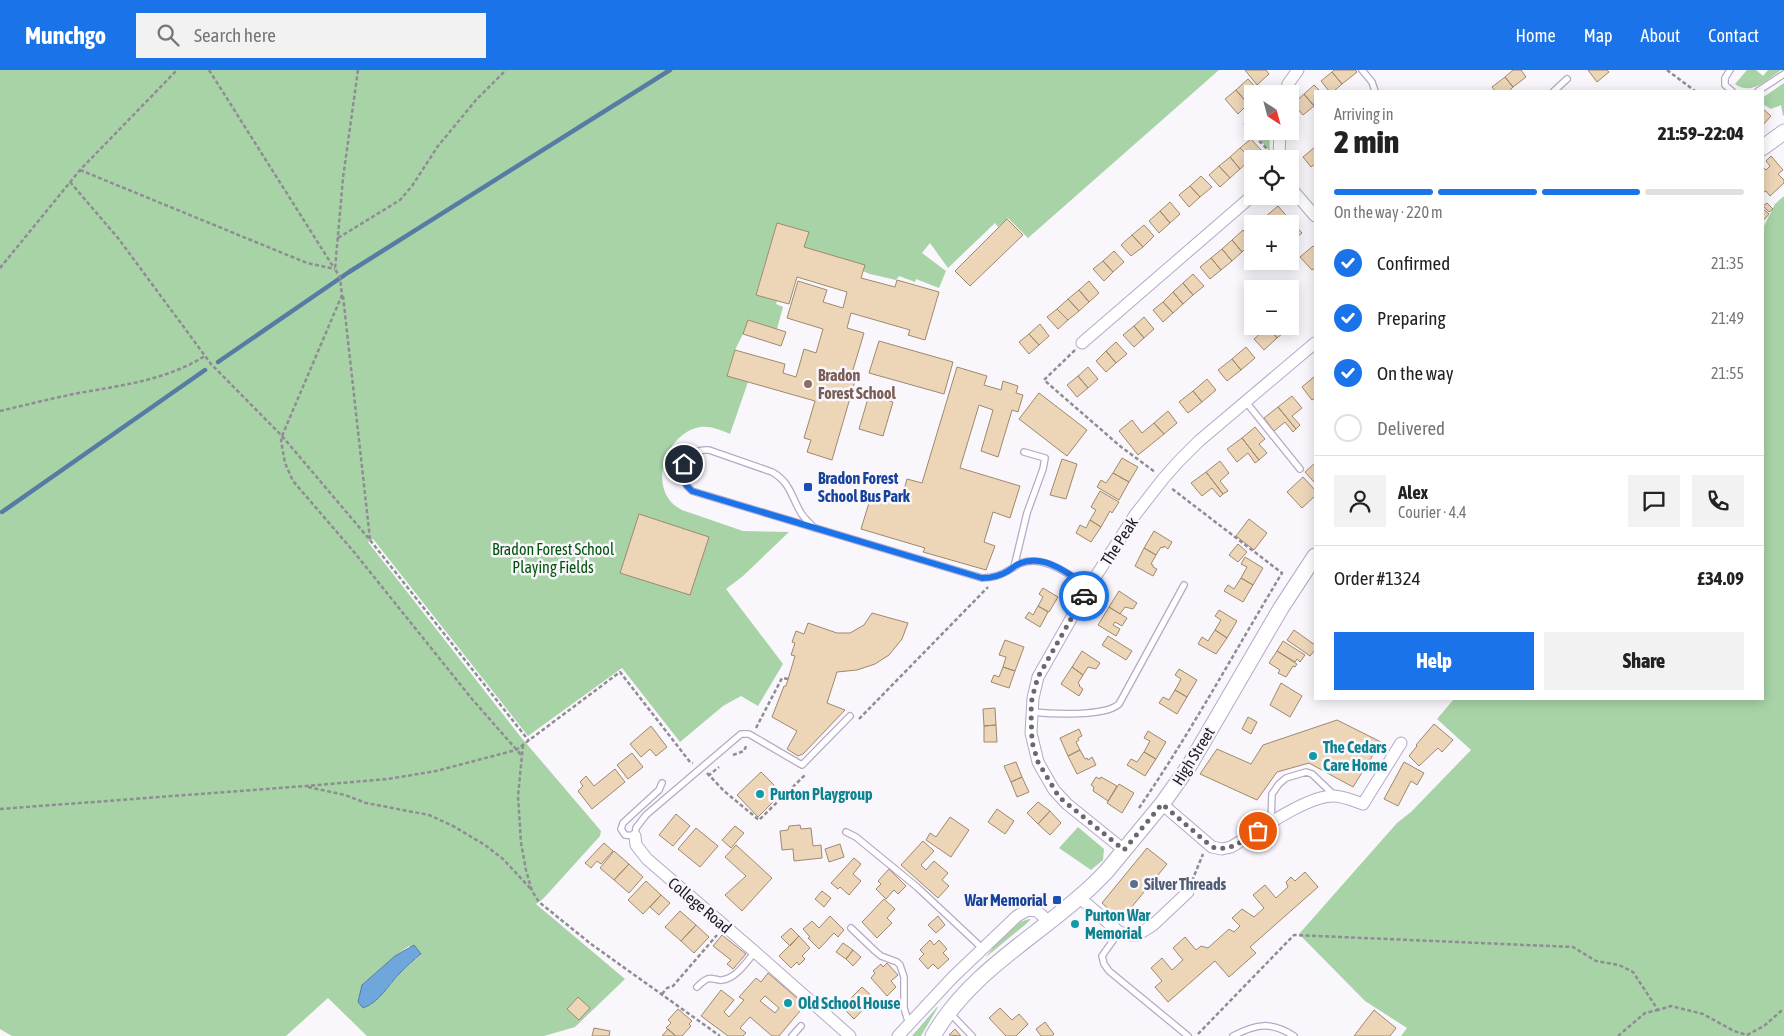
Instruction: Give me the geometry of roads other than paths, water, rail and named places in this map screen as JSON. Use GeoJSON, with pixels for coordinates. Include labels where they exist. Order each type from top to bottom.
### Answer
{"type":"FeatureCollection","features":[{"type":"Feature","properties":{"kind":"street"},"geometry":{"type":"LineString","coordinates":[[1288,85],[1298,70]]}},
{"type":"Feature","properties":{"kind":"street"},"geometry":{"type":"LineString","coordinates":[[1764,147],[1784,132]]}},
{"type":"Feature","properties":{"kind":"street"},"geometry":{"type":"LineString","coordinates":[[1299,197],[1314,215]]}},
{"type":"Feature","properties":{"kind":"street"},"geometry":{"type":"LineString","coordinates":[[1082,343],[1244,203]]}},
{"type":"Feature","properties":{"kind":"street","name":"The Peak"},"geometry":{"type":"LineString","coordinates":[[1124,850],[1067,804],[1054,790],[1038,762],[1032,742],[1031,712],[1032,698],[1038,677],[1089,587],[1163,479],[1199,441],[1314,345]]}},
{"type":"Feature","properties":{"kind":"street","name":"High Street"},"geometry":{"type":"LineString","coordinates":[[933,1036],[948,1011],[979,978],[1080,898],[1106,872],[1162,804],[1188,766],[1281,608],[1314,558]]}},
{"type":"Feature","properties":{"kind":"street"},"geometry":{"type":"LineString","coordinates":[[1162,804],[1212,847],[1231,848],[1315,799],[1335,796],[1363,804],[1401,743]]}},
{"type":"Feature","properties":{"kind":"street","name":"College Road"},"geometry":{"type":"LineString","coordinates":[[635,836],[636,846],[647,859],[756,952],[850,1036]]}},
{"type":"Feature","properties":{"kind":"street"},"geometry":{"type":"LineString","coordinates":[[1080,898],[1119,932],[1137,935],[1188,892]]}},
{"type":"Feature","properties":{"kind":"street"},"geometry":{"type":"LineString","coordinates":[[898,1036],[982,948],[1018,916],[1028,910],[1037,911],[1049,922]]}},
{"type":"Feature","properties":{"kind":"lane"},"geometry":{"type":"LineString","coordinates":[[1362,70],[1372,82],[1374,90]]}},
{"type":"Feature","properties":{"kind":"lane"},"geometry":{"type":"LineString","coordinates":[[1730,70],[1725,78],[1726,85],[1731,90]]}},
{"type":"Feature","properties":{"kind":"lane"},"geometry":{"type":"LineString","coordinates":[[1760,90],[1784,74]]}},
{"type":"Feature","properties":{"kind":"lane"},"geometry":{"type":"LineString","coordinates":[[1555,90],[1567,79]]}},
{"type":"Feature","properties":{"kind":"lane"},"geometry":{"type":"LineString","coordinates":[[1246,402],[1300,470]]}},
{"type":"Feature","properties":{"kind":"lane"},"geometry":{"type":"LineString","coordinates":[[814,528],[802,515],[782,477],[772,472],[710,450],[700,450],[691,454],[684,464],[681,476],[692,491],[814,528],[982,578],[992,578],[1021,563],[1037,561],[1046,562],[1089,587]]}},
{"type":"Feature","properties":{"kind":"lane"},"geometry":{"type":"LineString","coordinates":[[1014,567],[1027,513],[1043,469],[1045,458],[1024,452]]}},
{"type":"Feature","properties":{"kind":"lane"},"geometry":{"type":"LineString","coordinates":[[1031,712],[1095,713],[1115,708],[1119,704],[1184,585]]}},
{"type":"Feature","properties":{"kind":"lane"},"geometry":{"type":"LineString","coordinates":[[662,783],[658,790],[623,824],[622,832],[625,835],[635,836],[636,828],[646,815],[736,736],[745,733],[802,765],[850,716]]}},
{"type":"Feature","properties":{"kind":"lane"},"geometry":{"type":"LineString","coordinates":[[1271,823],[1272,794],[1286,778],[1306,772],[1312,774],[1335,796]]}},
{"type":"Feature","properties":{"kind":"lane"},"geometry":{"type":"LineString","coordinates":[[846,832],[856,837],[916,887],[982,948]]}},
{"type":"Feature","properties":{"kind":"lane"},"geometry":{"type":"LineString","coordinates":[[850,928],[874,951],[900,965],[904,977],[904,1008],[909,1024]]}},
{"type":"Feature","properties":{"kind":"lane"},"geometry":{"type":"LineString","coordinates":[[1119,932],[1102,956],[1104,964],[1109,971],[1134,993],[1188,1036]]}},
{"type":"Feature","properties":{"kind":"lane"},"geometry":{"type":"LineString","coordinates":[[697,987],[706,979],[723,980],[729,978],[742,968],[756,952]]}},
{"type":"Feature","properties":{"kind":"lane"},"geometry":{"type":"LineString","coordinates":[[948,1011],[972,1036]]}},
{"type":"Feature","properties":{"kind":"lane"},"geometry":{"type":"LineString","coordinates":[[1233,1036],[1254,1026],[1264,1025],[1283,1030],[1294,1036]]}},
{"type":"Feature","properties":{"kind":"lane"},"geometry":{"type":"LineString","coordinates":[[792,1036],[801,1026]]}},
{"type":"Feature","properties":{"kind":"water"},"geometry":{"type":"Polygon","coordinates":[[[414,945],[421,954],[400,973],[374,1002],[363,1008],[358,1002],[362,985],[395,956],[414,945]]]}},
{"type":"Feature","properties":{"kind":"waterway"},"geometry":{"type":"LineString","coordinates":[[218,362],[349,272],[670,70]]}},
{"type":"Feature","properties":{"kind":"waterway"},"geometry":{"type":"LineString","coordinates":[[2,512],[205,370]]}},
{"type":"Feature","properties":{"kind":"place","name":"Bradon Forest School"},"geometry":{"type":"Point","coordinates":[808,384]}},
{"type":"Feature","properties":{"kind":"place","name":"Bradon Forest School Bus Park"},"geometry":{"type":"Point","coordinates":[808,487]}},
{"type":"Feature","properties":{"kind":"place","name":"The Cedars Care Home"},"geometry":{"type":"Point","coordinates":[1313,756]}},
{"type":"Feature","properties":{"kind":"place","name":"Purton Playgroup"},"geometry":{"type":"Point","coordinates":[760,794]}},
{"type":"Feature","properties":{"kind":"place","name":"Silver Threads"},"geometry":{"type":"Point","coordinates":[1134,884]}},
{"type":"Feature","properties":{"kind":"place","name":"War Memorial"},"geometry":{"type":"Point","coordinates":[1057,900]}},
{"type":"Feature","properties":{"kind":"place","name":"Purton War Memorial"},"geometry":{"type":"Point","coordinates":[1075,924]}},
{"type":"Feature","properties":{"kind":"place","name":"Old School House"},"geometry":{"type":"Point","coordinates":[788,1003]}},
{"type":"Feature","properties":{"kind":"park label","name":"Bradon Forest School Playing Fields"},"geometry":{"type":"Point","coordinates":[553,558]}}]}
